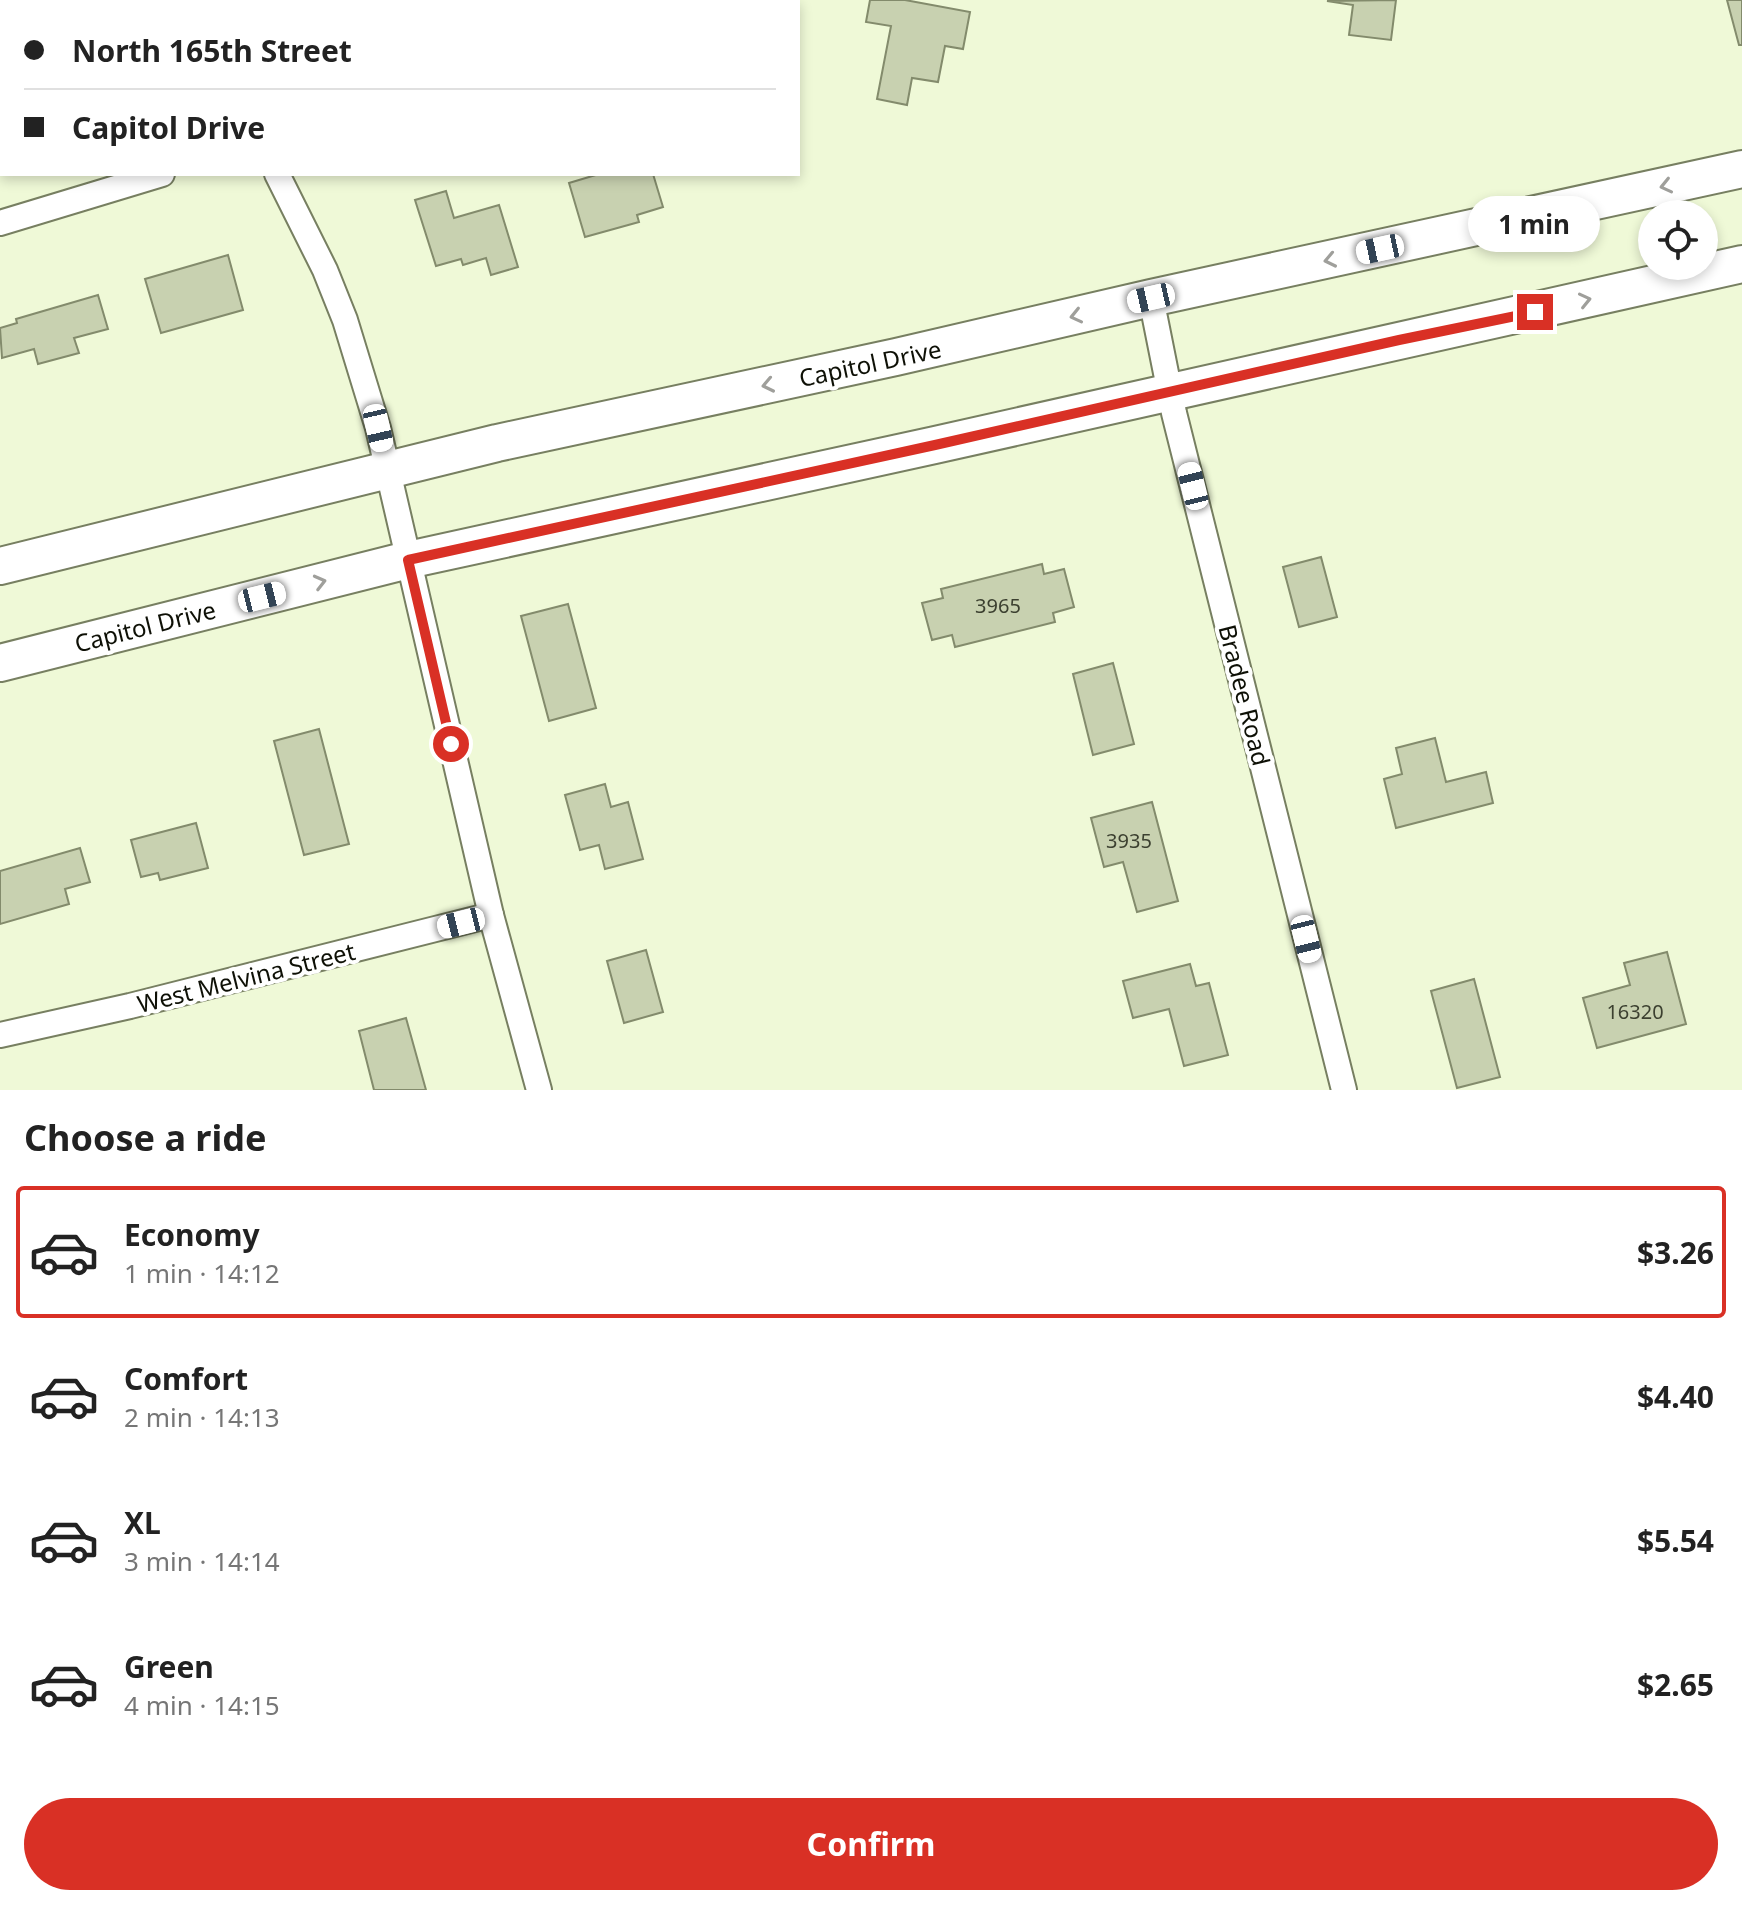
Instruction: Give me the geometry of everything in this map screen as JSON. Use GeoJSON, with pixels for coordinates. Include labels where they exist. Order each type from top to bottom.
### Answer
{"type":"FeatureCollection","features":[{"type":"Feature","properties":{"kind":"main road","name":"Capitol Drive"},"geometry":{"type":"LineString","coordinates":[[0,566],[204,513],[497,443],[881,361],[1151,298],[1742,169]]}},
{"type":"Feature","properties":{"kind":"main road","name":"Capitol Drive"},"geometry":{"type":"LineString","coordinates":[[0,663],[408,560],[1742,264]]}},
{"type":"Feature","properties":{"kind":"street"},"geometry":{"type":"LineString","coordinates":[[0,223],[155,176]]}},
{"type":"Feature","properties":{"kind":"street"},"geometry":{"type":"LineString","coordinates":[[278,176],[325,270],[345,320],[388,470],[491,915],[539,1090]]}},
{"type":"Feature","properties":{"kind":"street","name":"Bradee Road"},"geometry":{"type":"LineString","coordinates":[[1151,298],[1170,392],[1344,1090]]}},
{"type":"Feature","properties":{"kind":"street","name":"West Melvina Street"},"geometry":{"type":"LineString","coordinates":[[0,1035],[130,1006],[491,915]]}},
{"type":"Feature","properties":{"kind":"building"},"geometry":{"type":"Polygon","coordinates":[[[870,0],[905,0],[970,12],[963,49],[945,46],[938,82],[912,78],[907,105],[877,99],[891,26],[866,22],[870,0]]]}},
{"type":"Feature","properties":{"kind":"building"},"geometry":{"type":"Polygon","coordinates":[[[1396,0],[1391,40],[1349,35],[1353,5],[1327,1],[1396,0]]]}},
{"type":"Feature","properties":{"kind":"building"},"geometry":{"type":"Polygon","coordinates":[[[1727,0],[1742,0],[1742,45],[1739,45],[1727,0]]]}},
{"type":"Feature","properties":{"kind":"building"},"geometry":{"type":"Polygon","coordinates":[[[592,176],[654,176],[663,207],[637,215],[639,222],[585,237],[569,183],[592,176]]]}},
{"type":"Feature","properties":{"kind":"building"},"geometry":{"type":"Polygon","coordinates":[[[446,191],[454,218],[499,205],[518,267],[491,275],[486,258],[463,265],[461,259],[436,266],[415,200],[446,191]]]}},
{"type":"Feature","properties":{"kind":"building"},"geometry":{"type":"Polygon","coordinates":[[[228,255],[243,310],[161,333],[145,279],[228,255]]]}},
{"type":"Feature","properties":{"kind":"building"},"geometry":{"type":"Polygon","coordinates":[[[98,295],[108,329],[74,338],[79,353],[38,364],[34,349],[2,358],[0,328],[17,323],[16,319],[98,295]]]}},
{"type":"Feature","properties":{"kind":"building"},"geometry":{"type":"Polygon","coordinates":[[[1321,557],[1337,617],[1299,627],[1283,567],[1321,557]]]}},
{"type":"Feature","properties":{"kind":"building"},"geometry":{"type":"Polygon","coordinates":[[[1042,564],[1044,574],[1064,569],[1074,607],[1053,613],[1055,622],[955,647],[952,635],[932,640],[922,603],[943,598],[941,589],[1042,564]]]}},
{"type":"Feature","properties":{"kind":"building"},"geometry":{"type":"Polygon","coordinates":[[[568,604],[596,708],[549,721],[521,616],[568,604]]]}},
{"type":"Feature","properties":{"kind":"building"},"geometry":{"type":"Polygon","coordinates":[[[1113,663],[1134,744],[1093,755],[1073,674],[1113,663]]]}},
{"type":"Feature","properties":{"kind":"building"},"geometry":{"type":"Polygon","coordinates":[[[319,729],[349,844],[304,855],[274,741],[319,729]]]}},
{"type":"Feature","properties":{"kind":"building"},"geometry":{"type":"Polygon","coordinates":[[[1435,738],[1446,782],[1486,772],[1493,803],[1396,828],[1384,779],[1402,774],[1396,748],[1435,738]]]}},
{"type":"Feature","properties":{"kind":"building"},"geometry":{"type":"Polygon","coordinates":[[[605,784],[611,807],[628,802],[643,859],[605,869],[599,845],[580,850],[565,795],[605,784]]]}},
{"type":"Feature","properties":{"kind":"building"},"geometry":{"type":"Polygon","coordinates":[[[1152,802],[1178,901],[1137,912],[1123,862],[1104,867],[1091,818],[1152,802]]]}},
{"type":"Feature","properties":{"kind":"building"},"geometry":{"type":"Polygon","coordinates":[[[196,823],[208,868],[160,880],[158,873],[141,877],[131,840],[196,823]]]}},
{"type":"Feature","properties":{"kind":"building"},"geometry":{"type":"Polygon","coordinates":[[[80,848],[90,882],[65,889],[69,904],[0,924],[0,871],[80,848]]]}},
{"type":"Feature","properties":{"kind":"building"},"geometry":{"type":"Polygon","coordinates":[[[646,950],[663,1012],[624,1023],[607,961],[646,950]]]}},
{"type":"Feature","properties":{"kind":"building"},"geometry":{"type":"Polygon","coordinates":[[[1667,952],[1686,1024],[1597,1048],[1583,998],[1630,985],[1624,963],[1667,952]]]}},
{"type":"Feature","properties":{"kind":"building"},"geometry":{"type":"Polygon","coordinates":[[[1190,964],[1196,986],[1209,983],[1228,1055],[1184,1066],[1169,1009],[1133,1018],[1123,981],[1190,964]]]}},
{"type":"Feature","properties":{"kind":"building"},"geometry":{"type":"Polygon","coordinates":[[[1474,979],[1500,1077],[1457,1088],[1431,991],[1474,979]]]}},
{"type":"Feature","properties":{"kind":"building"},"geometry":{"type":"Polygon","coordinates":[[[406,1018],[426,1090],[374,1090],[359,1031],[406,1018]]]}},
{"type":"Feature","properties":{"kind":"route"},"geometry":{"type":"LineString","coordinates":[[451,744],[408,560],[1535,312]]}}]}
